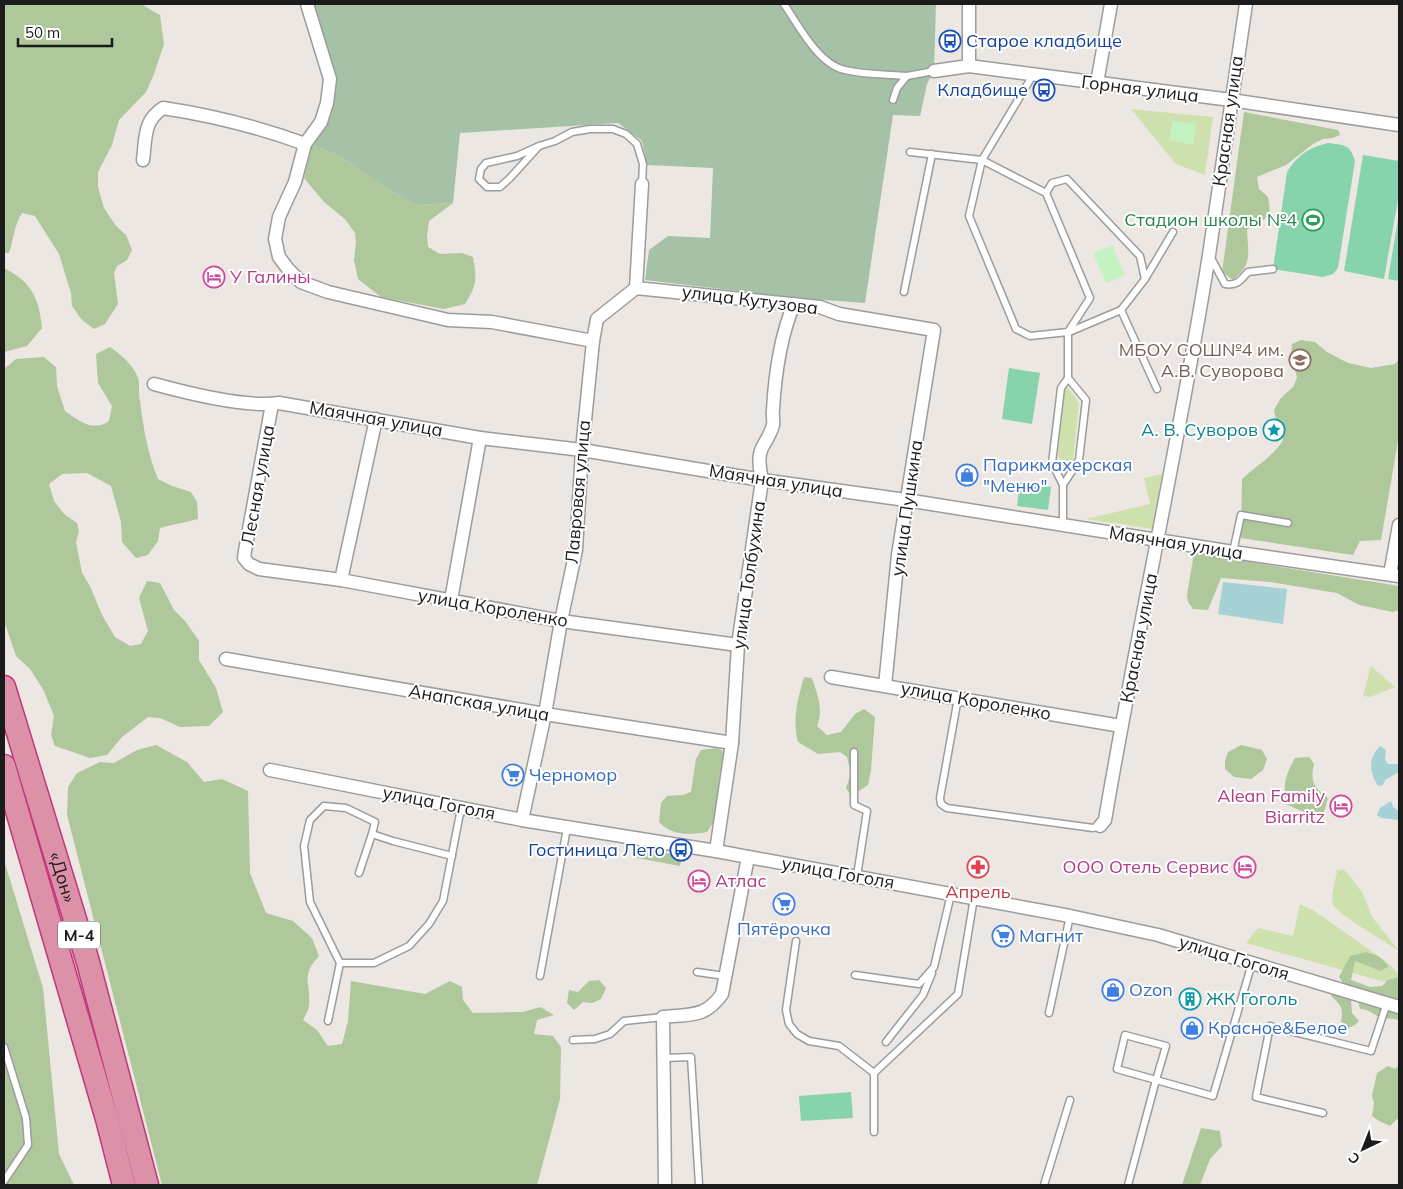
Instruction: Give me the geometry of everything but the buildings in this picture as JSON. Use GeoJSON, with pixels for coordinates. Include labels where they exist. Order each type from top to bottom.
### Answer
{"type":"FeatureCollection","features":[{"type":"Feature","properties":{"kind":"highway","name":"«Дон»"},"geometry":{"type":"LineString","coordinates":[[4,688],[88,962],[147,1185]]}},
{"type":"Feature","properties":{"kind":"highway","name":"«Дон»"},"geometry":{"type":"LineString","coordinates":[[4,766],[107,1119],[124,1185]]}},
{"type":"Feature","properties":{"kind":"street"},"geometry":{"type":"LineString","coordinates":[[307,4],[330,79],[328,103],[321,122],[305,144],[295,182],[279,217],[275,239],[279,258],[301,282],[328,292],[448,320],[492,322],[593,341],[597,319],[636,288],[642,184]]}},
{"type":"Feature","properties":{"kind":"street"},"geometry":{"type":"LineString","coordinates":[[969,4],[969,66]]}},
{"type":"Feature","properties":{"kind":"street"},"geometry":{"type":"LineString","coordinates":[[1097,83],[1111,4]]}},
{"type":"Feature","properties":{"kind":"street","name":"Красная улица"},"geometry":{"type":"LineString","coordinates":[[1100,826],[1106,820],[1121,726],[1159,541],[1209,255],[1246,4]]}},
{"type":"Feature","properties":{"kind":"street","name":"Горная улица"},"geometry":{"type":"LineString","coordinates":[[934,71],[969,66],[1232,100],[1399,125]]}},
{"type":"Feature","properties":{"kind":"street"},"geometry":{"type":"LineString","coordinates":[[143,160],[148,122],[154,113],[163,108],[183,111],[272,133],[305,144]]}},
{"type":"Feature","properties":{"kind":"street","name":"улица Кутузова"},"geometry":{"type":"LineString","coordinates":[[636,288],[820,307],[839,314],[934,330]]}},
{"type":"Feature","properties":{"kind":"street","name":"улица Толбухина"},"geometry":{"type":"LineString","coordinates":[[716,851],[732,743],[738,645],[762,480],[759,466],[761,448],[770,434],[774,423],[772,412],[780,352],[785,327],[794,304]]}},
{"type":"Feature","properties":{"kind":"street","name":"улица Пушкина"},"geometry":{"type":"LineString","coordinates":[[885,686],[898,555],[934,330]]}},
{"type":"Feature","properties":{"kind":"street","name":"Лавровая улица"},"geometry":{"type":"LineString","coordinates":[[522,820],[545,714],[561,621],[576,550],[582,450],[593,341]]}},
{"type":"Feature","properties":{"kind":"street","name":"Маячная улица"},"geometry":{"type":"LineString","coordinates":[[154,384],[186,392],[248,403],[279,403],[480,438],[582,450],[762,480],[906,500],[1159,541],[1394,575]]}},
{"type":"Feature","properties":{"kind":"street","name":"Лесная улица"},"geometry":{"type":"LineString","coordinates":[[249,564],[244,558],[245,551],[272,404]]}},
{"type":"Feature","properties":{"kind":"street"},"geometry":{"type":"LineString","coordinates":[[341,580],[376,419]]}},
{"type":"Feature","properties":{"kind":"street"},"geometry":{"type":"LineString","coordinates":[[451,600],[480,438]]}},
{"type":"Feature","properties":{"kind":"street"},"geometry":{"type":"LineString","coordinates":[[1394,575],[1399,525]]}},
{"type":"Feature","properties":{"kind":"street","name":"улица Короленко"},"geometry":{"type":"LineString","coordinates":[[249,564],[259,569],[341,580],[561,621],[738,645]]}},
{"type":"Feature","properties":{"kind":"street","name":"Анапская улица"},"geometry":{"type":"LineString","coordinates":[[226,659],[545,714],[732,743]]}},
{"type":"Feature","properties":{"kind":"street","name":"улица Короленко"},"geometry":{"type":"LineString","coordinates":[[831,677],[1121,726]]}},
{"type":"Feature","properties":{"kind":"street","name":"улица Гоголя"},"geometry":{"type":"LineString","coordinates":[[270,770],[522,820],[716,851],[1070,916],[1158,935],[1393,1005]]}},
{"type":"Feature","properties":{"kind":"street"},"geometry":{"type":"LineString","coordinates":[[665,1185],[663,1017],[702,1013],[714,1005],[722,994],[748,857]]}},
{"type":"Feature","properties":{"kind":"lane","name":"Горная улица"},"geometry":{"type":"LineString","coordinates":[[784,4],[816,50],[829,62],[844,70],[907,76],[934,71]]}},
{"type":"Feature","properties":{"kind":"lane"},"geometry":{"type":"LineString","coordinates":[[1033,75],[982,160],[969,216],[1016,330],[1030,336],[1068,332],[1121,310],[1145,279],[1172,232]]}},
{"type":"Feature","properties":{"kind":"lane"},"geometry":{"type":"LineString","coordinates":[[893,100],[898,88],[907,76]]}},
{"type":"Feature","properties":{"kind":"lane"},"geometry":{"type":"LineString","coordinates":[[538,146],[500,187],[487,187],[480,179],[481,169],[486,163],[517,156],[538,146],[555,141],[572,132],[590,128],[613,129],[626,134],[637,144],[643,164],[642,184]]}},
{"type":"Feature","properties":{"kind":"lane"},"geometry":{"type":"LineString","coordinates":[[910,152],[982,160],[1046,193],[1090,298],[1068,332],[1068,378],[1061,388],[1052,463],[1063,484],[1063,525]]}},
{"type":"Feature","properties":{"kind":"lane"},"geometry":{"type":"LineString","coordinates":[[904,292],[932,154]]}},
{"type":"Feature","properties":{"kind":"lane"},"geometry":{"type":"LineString","coordinates":[[1046,193],[1052,183],[1067,179],[1140,256],[1145,279]]}},
{"type":"Feature","properties":{"kind":"lane"},"geometry":{"type":"LineString","coordinates":[[1209,255],[1225,284],[1232,285],[1238,283],[1248,272],[1273,269]]}},
{"type":"Feature","properties":{"kind":"lane"},"geometry":{"type":"LineString","coordinates":[[1121,310],[1156,390]]}},
{"type":"Feature","properties":{"kind":"lane"},"geometry":{"type":"LineString","coordinates":[[1063,484],[1080,460],[1086,400],[1068,378]]}},
{"type":"Feature","properties":{"kind":"lane"},"geometry":{"type":"LineString","coordinates":[[1233,552],[1241,515],[1288,523]]}},
{"type":"Feature","properties":{"kind":"lane"},"geometry":{"type":"LineString","coordinates":[[958,698],[940,798],[941,804],[947,808],[1093,828],[1100,826]]}},
{"type":"Feature","properties":{"kind":"lane"},"geometry":{"type":"LineString","coordinates":[[854,752],[854,805],[867,810],[857,876]]}},
{"type":"Feature","properties":{"kind":"lane"},"geometry":{"type":"LineString","coordinates":[[328,1021],[340,963],[310,902],[304,846],[310,820],[324,806],[346,808],[375,822],[359,873]]}},
{"type":"Feature","properties":{"kind":"lane"},"geometry":{"type":"LineString","coordinates":[[340,963],[374,963],[409,946],[429,924],[443,901],[461,808]]}},
{"type":"Feature","properties":{"kind":"lane"},"geometry":{"type":"LineString","coordinates":[[540,976],[567,828]]}},
{"type":"Feature","properties":{"kind":"lane"},"geometry":{"type":"LineString","coordinates":[[372,834],[452,856]]}},
{"type":"Feature","properties":{"kind":"lane"},"geometry":{"type":"LineString","coordinates":[[886,1042],[923,995],[934,967],[951,894]]}},
{"type":"Feature","properties":{"kind":"lane"},"geometry":{"type":"LineString","coordinates":[[874,1132],[874,1073],[958,994],[974,898]]}},
{"type":"Feature","properties":{"kind":"lane"},"geometry":{"type":"LineString","coordinates":[[1049,1013],[1070,916]]}},
{"type":"Feature","properties":{"kind":"lane"},"geometry":{"type":"LineString","coordinates":[[796,941],[786,1010],[789,1024],[797,1034],[809,1041],[838,1046],[874,1073]]}},
{"type":"Feature","properties":{"kind":"lane"},"geometry":{"type":"LineString","coordinates":[[1128,1185],[1156,1080],[1166,1046],[1125,1035],[1117,1069],[1156,1080],[1213,1096],[1252,963]]}},
{"type":"Feature","properties":{"kind":"lane"},"geometry":{"type":"LineString","coordinates":[[855,975],[919,984],[934,967]]}},
{"type":"Feature","properties":{"kind":"lane"},"geometry":{"type":"LineString","coordinates":[[697,972],[726,976]]}},
{"type":"Feature","properties":{"kind":"lane"},"geometry":{"type":"LineString","coordinates":[[1323,1113],[1256,1097],[1270,1026],[1371,1051],[1393,1005]]}},
{"type":"Feature","properties":{"kind":"lane"},"geometry":{"type":"LineString","coordinates":[[573,1040],[595,1039],[610,1034],[624,1021],[663,1017]]}},
{"type":"Feature","properties":{"kind":"lane"},"geometry":{"type":"LineString","coordinates":[[4,1047],[26,1118],[28,1144],[4,1181]]}},
{"type":"Feature","properties":{"kind":"lane"},"geometry":{"type":"LineString","coordinates":[[664,1058],[691,1057],[699,1185]]}},
{"type":"Feature","properties":{"kind":"lane"},"geometry":{"type":"LineString","coordinates":[[1044,1185],[1070,1100]]}},
{"type":"Feature","properties":{"kind":"green space"},"geometry":{"type":"Polygon","coordinates":[[[6,4],[141,4],[160,15],[164,44],[154,74],[146,92],[119,120],[112,145],[98,172],[98,187],[104,208],[116,226],[126,235],[132,250],[127,260],[117,266],[114,273],[118,304],[105,324],[94,329],[81,319],[72,306],[71,293],[59,254],[35,216],[22,213],[9,253],[4,253],[4,6],[6,4]]]}},
{"type":"Feature","properties":{"kind":"green space"},"geometry":{"type":"Polygon","coordinates":[[[312,4],[936,4],[934,71],[927,84],[920,116],[893,115],[865,303],[798,298],[645,280],[649,250],[668,236],[710,238],[713,168],[647,165],[642,141],[618,123],[460,133],[453,203],[415,205],[363,173],[342,157],[312,145],[328,121],[335,89],[329,56],[312,4]]]}},
{"type":"Feature","properties":{"kind":"green space"},"geometry":{"type":"Polygon","coordinates":[[[1131,109],[1213,117],[1205,175],[1176,164],[1131,109]]]}},
{"type":"Feature","properties":{"kind":"green space"},"geometry":{"type":"Polygon","coordinates":[[[1244,112],[1338,130],[1340,135],[1323,139],[1313,144],[1286,165],[1257,177],[1259,189],[1268,197],[1270,210],[1265,219],[1247,230],[1248,258],[1244,269],[1233,280],[1222,272],[1244,112]]]}},
{"type":"Feature","properties":{"kind":"green space"},"geometry":{"type":"Polygon","coordinates":[[[1173,121],[1196,124],[1193,145],[1169,140],[1173,121]]]}},
{"type":"Feature","properties":{"kind":"green space","name":"Стадион школы №4"},"geometry":{"type":"Polygon","coordinates":[[[1328,143],[1346,146],[1351,151],[1355,161],[1338,268],[1333,274],[1323,277],[1273,269],[1287,172],[1304,153],[1328,143]]]}},
{"type":"Feature","properties":{"kind":"green space"},"geometry":{"type":"Polygon","coordinates":[[[312,145],[342,157],[363,173],[415,205],[453,203],[429,221],[428,247],[440,254],[462,253],[473,257],[475,281],[472,292],[465,304],[444,309],[381,297],[358,279],[354,260],[355,233],[345,219],[324,202],[304,178],[312,145]]]}},
{"type":"Feature","properties":{"kind":"green space"},"geometry":{"type":"Polygon","coordinates":[[[1363,155],[1399,161],[1399,194],[1384,279],[1344,271],[1363,155]]]}},
{"type":"Feature","properties":{"kind":"green space"},"geometry":{"type":"Polygon","coordinates":[[[1399,213],[1399,281],[1388,279],[1399,213]]]}},
{"type":"Feature","properties":{"kind":"green space"},"geometry":{"type":"Polygon","coordinates":[[[1112,245],[1125,275],[1106,283],[1093,253],[1112,245]]]}},
{"type":"Feature","properties":{"kind":"green space"},"geometry":{"type":"Polygon","coordinates":[[[4,268],[14,273],[28,285],[39,308],[42,328],[27,346],[4,352],[4,268]]]}},
{"type":"Feature","properties":{"kind":"green space"},"geometry":{"type":"Polygon","coordinates":[[[1301,340],[1315,342],[1327,352],[1348,363],[1371,368],[1395,364],[1399,359],[1399,435],[1381,540],[1360,541],[1353,555],[1241,538],[1242,479],[1270,456],[1283,440],[1281,427],[1276,420],[1274,410],[1281,398],[1294,386],[1297,377],[1291,356],[1292,344],[1301,340]]]}},
{"type":"Feature","properties":{"kind":"green space"},"geometry":{"type":"Polygon","coordinates":[[[110,347],[130,364],[138,378],[144,431],[158,479],[191,492],[197,502],[198,519],[160,528],[158,541],[148,555],[136,558],[122,542],[121,522],[111,486],[87,473],[62,474],[49,484],[54,501],[64,514],[77,523],[79,531],[76,542],[82,573],[115,637],[130,646],[141,644],[148,631],[139,598],[147,581],[160,583],[174,610],[185,621],[199,641],[199,660],[216,688],[223,712],[209,726],[180,727],[160,718],[148,717],[122,737],[107,755],[90,758],[55,746],[51,735],[54,716],[44,691],[30,669],[16,656],[4,621],[4,369],[16,359],[44,357],[56,367],[57,386],[65,411],[86,424],[97,426],[109,421],[112,406],[98,383],[96,354],[110,347]]]}},
{"type":"Feature","properties":{"kind":"green space"},"geometry":{"type":"Polygon","coordinates":[[[1009,368],[1040,373],[1032,424],[1002,419],[1009,368]]]}},
{"type":"Feature","properties":{"kind":"green space"},"geometry":{"type":"Polygon","coordinates":[[[1067,386],[1079,403],[1073,462],[1065,471],[1058,455],[1063,396],[1067,386]]]}},
{"type":"Feature","properties":{"kind":"green space"},"geometry":{"type":"Polygon","coordinates":[[[1162,474],[1153,529],[1086,519],[1150,504],[1144,478],[1162,474]]]}},
{"type":"Feature","properties":{"kind":"green space"},"geometry":{"type":"Polygon","coordinates":[[[1020,482],[1051,487],[1048,510],[1017,506],[1020,482]]]}},
{"type":"Feature","properties":{"kind":"green space"},"geometry":{"type":"Polygon","coordinates":[[[1194,553],[1399,586],[1399,610],[1393,612],[1359,605],[1337,593],[1270,582],[1221,578],[1208,610],[1193,609],[1188,602],[1187,595],[1194,553]]]}},
{"type":"Feature","properties":{"kind":"green space"},"geometry":{"type":"Polygon","coordinates":[[[1371,666],[1395,687],[1370,697],[1363,696],[1371,666]]]}},
{"type":"Feature","properties":{"kind":"green space"},"geometry":{"type":"Polygon","coordinates":[[[804,677],[812,678],[820,708],[817,726],[827,735],[841,732],[855,714],[864,709],[875,717],[868,785],[856,793],[850,794],[846,788],[851,774],[847,757],[840,752],[818,754],[798,742],[796,717],[804,677]]]}},
{"type":"Feature","properties":{"kind":"green space"},"geometry":{"type":"Polygon","coordinates":[[[156,745],[187,762],[204,782],[222,779],[248,791],[250,873],[266,913],[293,921],[312,938],[319,956],[308,974],[309,1007],[303,1020],[317,1030],[328,1046],[342,1044],[348,1021],[351,981],[425,994],[450,981],[462,987],[463,1000],[473,1013],[523,1012],[540,1007],[554,1015],[537,1020],[534,1034],[553,1036],[561,1047],[560,1099],[537,1185],[162,1185],[67,815],[68,787],[77,773],[100,762],[114,763],[137,750],[156,745]]]}},
{"type":"Feature","properties":{"kind":"green space"},"geometry":{"type":"Polygon","coordinates":[[[1241,745],[1262,750],[1267,759],[1263,770],[1251,779],[1234,777],[1225,769],[1228,752],[1241,745]]]}},
{"type":"Feature","properties":{"kind":"green space"},"geometry":{"type":"Polygon","coordinates":[[[717,748],[723,751],[724,765],[719,778],[716,818],[707,832],[682,833],[664,827],[659,822],[661,803],[667,796],[683,795],[691,792],[696,759],[701,750],[717,748]]]}},
{"type":"Feature","properties":{"kind":"green space"},"geometry":{"type":"Polygon","coordinates":[[[1309,757],[1314,764],[1312,775],[1314,784],[1328,798],[1324,812],[1314,814],[1286,804],[1285,785],[1292,764],[1295,758],[1309,757]]]}},
{"type":"Feature","properties":{"kind":"green space"},"geometry":{"type":"Polygon","coordinates":[[[639,848],[682,856],[680,866],[637,858],[639,848]]]}},
{"type":"Feature","properties":{"kind":"green space"},"geometry":{"type":"Polygon","coordinates":[[[4,860],[43,988],[59,1154],[74,1185],[4,1185],[4,860]]]}},
{"type":"Feature","properties":{"kind":"green space"},"geometry":{"type":"Polygon","coordinates":[[[1343,869],[1363,894],[1372,917],[1399,951],[1355,923],[1334,906],[1332,893],[1337,871],[1343,869]]]}},
{"type":"Feature","properties":{"kind":"green space"},"geometry":{"type":"Polygon","coordinates":[[[1300,904],[1313,910],[1384,960],[1399,974],[1399,986],[1246,943],[1258,928],[1293,936],[1300,904]]]}},
{"type":"Feature","properties":{"kind":"green space"},"geometry":{"type":"Polygon","coordinates":[[[1366,952],[1378,956],[1389,966],[1381,971],[1355,961],[1351,980],[1370,987],[1382,986],[1388,980],[1399,977],[1399,1020],[1379,1017],[1368,1010],[1360,1009],[1358,1001],[1351,1001],[1352,1013],[1359,1021],[1346,1029],[1341,1021],[1342,1013],[1340,1007],[1331,996],[1343,983],[1339,977],[1350,956],[1366,952]]]}},
{"type":"Feature","properties":{"kind":"green space"},"geometry":{"type":"Polygon","coordinates":[[[599,980],[606,988],[601,999],[592,1003],[583,1002],[574,1010],[567,1003],[569,990],[578,992],[589,981],[599,980]]]}},
{"type":"Feature","properties":{"kind":"green space"},"geometry":{"type":"Polygon","coordinates":[[[1399,1065],[1399,1120],[1397,1119],[1390,1126],[1372,1116],[1374,1103],[1372,1096],[1377,1073],[1388,1066],[1395,1069],[1399,1065]]]}},
{"type":"Feature","properties":{"kind":"green space"},"geometry":{"type":"Polygon","coordinates":[[[851,1092],[853,1118],[801,1121],[799,1096],[851,1092]]]}},
{"type":"Feature","properties":{"kind":"green space"},"geometry":{"type":"Polygon","coordinates":[[[1201,1128],[1220,1131],[1222,1146],[1210,1159],[1200,1185],[1182,1185],[1201,1128]]]}},
{"type":"Feature","properties":{"kind":"water"},"geometry":{"type":"Polygon","coordinates":[[[1223,582],[1287,589],[1283,624],[1218,614],[1223,582]]]}},
{"type":"Feature","properties":{"kind":"water"},"geometry":{"type":"Polygon","coordinates":[[[1380,746],[1386,750],[1385,759],[1388,764],[1399,764],[1399,772],[1385,780],[1383,785],[1378,786],[1373,776],[1371,765],[1373,755],[1380,746]]]}},
{"type":"Feature","properties":{"kind":"water"},"geometry":{"type":"Polygon","coordinates":[[[1391,801],[1393,807],[1399,811],[1399,820],[1381,818],[1377,815],[1380,808],[1391,801]]]}},
{"type":"Feature","properties":{"kind":"place","name":"Старое кладбище"},"geometry":{"type":"Point","coordinates":[950,41]}},
{"type":"Feature","properties":{"kind":"place","name":"Кладбище"},"geometry":{"type":"Point","coordinates":[1044,90]}},
{"type":"Feature","properties":{"kind":"place","name":"Стадион школы №4"},"geometry":{"type":"Point","coordinates":[1313,220]}},
{"type":"Feature","properties":{"kind":"place","name":"У Галины"},"geometry":{"type":"Point","coordinates":[214,277]}},
{"type":"Feature","properties":{"kind":"place","name":"МБОУ СОШ№4 им. А.В. Суворова"},"geometry":{"type":"Point","coordinates":[1300,360]}},
{"type":"Feature","properties":{"kind":"place","name":"А. В. Суворов"},"geometry":{"type":"Point","coordinates":[1274,430]}},
{"type":"Feature","properties":{"kind":"place","name":"Парикмахерская \"Меню\""},"geometry":{"type":"Point","coordinates":[967,475]}},
{"type":"Feature","properties":{"kind":"place","name":"Черномор"},"geometry":{"type":"Point","coordinates":[513,775]}},
{"type":"Feature","properties":{"kind":"place","name":"Alean Family Biarritz"},"geometry":{"type":"Point","coordinates":[1341,806]}},
{"type":"Feature","properties":{"kind":"place","name":"Гостиница Лето"},"geometry":{"type":"Point","coordinates":[681,850]}},
{"type":"Feature","properties":{"kind":"place","name":"Апрель"},"geometry":{"type":"Point","coordinates":[978,867]}},
{"type":"Feature","properties":{"kind":"place","name":"ООО Отель Сервис"},"geometry":{"type":"Point","coordinates":[1245,867]}},
{"type":"Feature","properties":{"kind":"place","name":"Атлас"},"geometry":{"type":"Point","coordinates":[699,881]}},
{"type":"Feature","properties":{"kind":"place","name":"Пятёрочка"},"geometry":{"type":"Point","coordinates":[784,904]}},
{"type":"Feature","properties":{"kind":"place","name":"Магнит"},"geometry":{"type":"Point","coordinates":[1003,936]}},
{"type":"Feature","properties":{"kind":"place","name":"Ozon"},"geometry":{"type":"Point","coordinates":[1113,990]}},
{"type":"Feature","properties":{"kind":"place","name":"ЖК Гоголь"},"geometry":{"type":"Point","coordinates":[1190,999]}},
{"type":"Feature","properties":{"kind":"place","name":"Красное&Белое"},"geometry":{"type":"Point","coordinates":[1192,1028]}}]}
